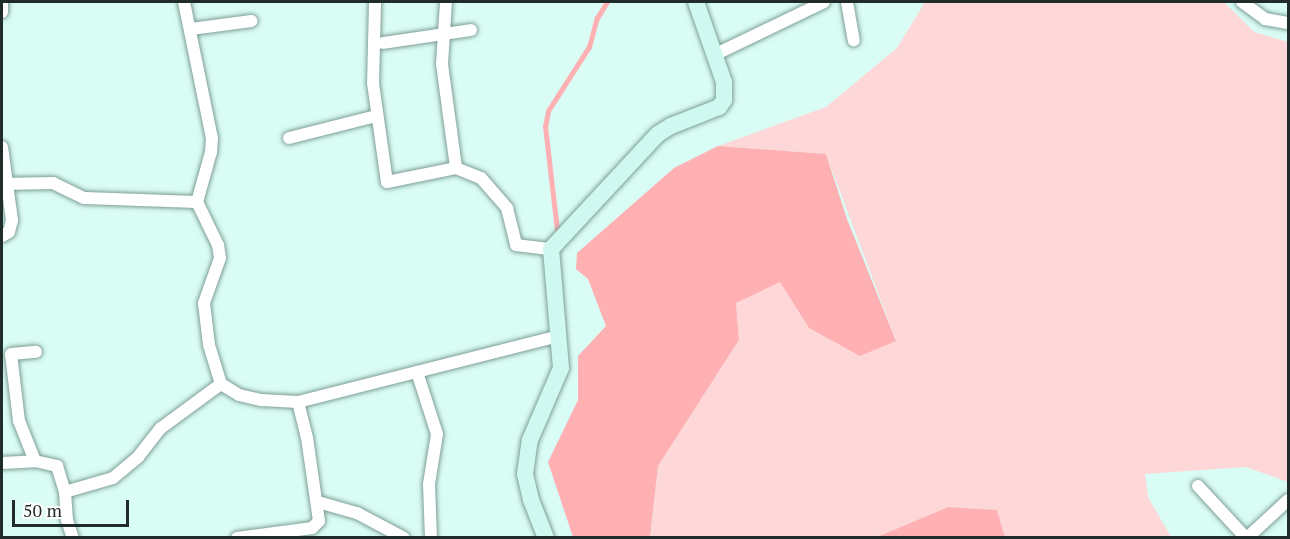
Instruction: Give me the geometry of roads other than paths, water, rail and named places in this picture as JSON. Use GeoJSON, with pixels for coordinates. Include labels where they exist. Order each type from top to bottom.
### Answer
{"type":"FeatureCollection","features":[{"type":"Feature","properties":{"kind":"street"},"geometry":{"type":"LineString","coordinates":[[2,2],[2,12]]}},
{"type":"Feature","properties":{"kind":"street"},"geometry":{"type":"LineString","coordinates":[[184,2],[212,138],[211,152],[197,202],[218,245],[220,258],[204,303],[209,345],[221,384],[239,395],[250,398],[298,402],[559,336]]}},
{"type":"Feature","properties":{"kind":"street"},"geometry":{"type":"LineString","coordinates":[[446,2],[442,64],[456,168]]}},
{"type":"Feature","properties":{"kind":"street"},"geometry":{"type":"LineString","coordinates":[[546,537],[531,501],[525,474],[530,440],[561,368],[551,249],[658,134],[671,126],[718,107],[724,100],[724,82],[696,2]]}},
{"type":"Feature","properties":{"kind":"street"},"geometry":{"type":"LineString","coordinates":[[714,55],[824,2]]}},
{"type":"Feature","properties":{"kind":"street"},"geometry":{"type":"LineString","coordinates":[[847,2],[854,40]]}},
{"type":"Feature","properties":{"kind":"street"},"geometry":{"type":"LineString","coordinates":[[1242,2],[1265,19],[1288,23]]}},
{"type":"Feature","properties":{"kind":"street"},"geometry":{"type":"LineString","coordinates":[[375,3],[373,83],[387,182],[456,168],[481,178],[507,208],[516,245],[551,249]]}},
{"type":"Feature","properties":{"kind":"street"},"geometry":{"type":"LineString","coordinates":[[191,29],[250,21]]}},
{"type":"Feature","properties":{"kind":"street"},"geometry":{"type":"LineString","coordinates":[[383,43],[471,30]]}},
{"type":"Feature","properties":{"kind":"street"},"geometry":{"type":"LineString","coordinates":[[289,138],[376,116]]}},
{"type":"Feature","properties":{"kind":"street"},"geometry":{"type":"LineString","coordinates":[[2,147],[4,184],[12,220],[9,232],[2,236]]}},
{"type":"Feature","properties":{"kind":"street"},"geometry":{"type":"LineString","coordinates":[[4,184],[53,183],[84,198],[197,202]]}},
{"type":"Feature","properties":{"kind":"street"},"geometry":{"type":"LineString","coordinates":[[35,461],[19,421],[11,354],[36,352]]}},
{"type":"Feature","properties":{"kind":"street"},"geometry":{"type":"LineString","coordinates":[[417,372],[437,434],[429,484],[431,537]]}},
{"type":"Feature","properties":{"kind":"street"},"geometry":{"type":"LineString","coordinates":[[65,492],[113,478],[138,457],[161,428],[221,384]]}},
{"type":"Feature","properties":{"kind":"street"},"geometry":{"type":"LineString","coordinates":[[237,537],[312,528],[319,521],[308,438],[298,402]]}},
{"type":"Feature","properties":{"kind":"street"},"geometry":{"type":"LineString","coordinates":[[2,463],[35,461],[57,466],[65,492],[67,520],[73,537]]}},
{"type":"Feature","properties":{"kind":"street"},"geometry":{"type":"LineString","coordinates":[[1198,486],[1247,537],[1288,500]]}},
{"type":"Feature","properties":{"kind":"street"},"geometry":{"type":"LineString","coordinates":[[318,502],[357,513],[404,537]]}},
{"type":"Feature","properties":{"kind":"waterway"},"geometry":{"type":"LineString","coordinates":[[557,230],[545,127],[548,111],[589,47],[597,18],[607,2]]}}]}
